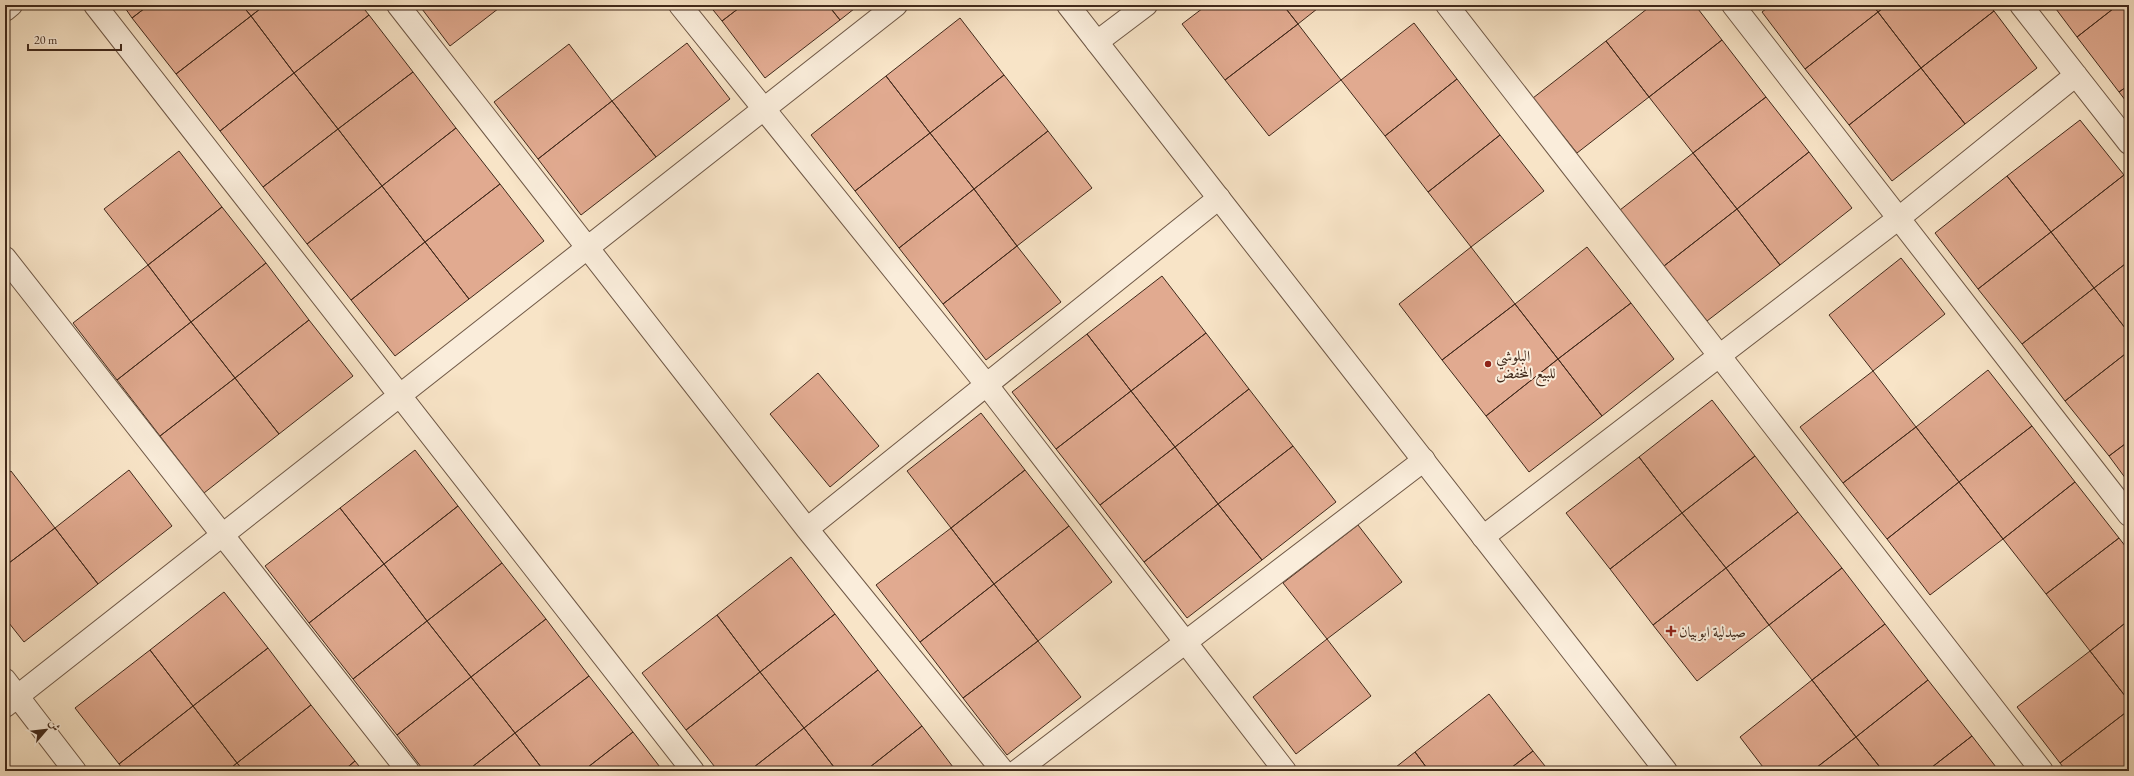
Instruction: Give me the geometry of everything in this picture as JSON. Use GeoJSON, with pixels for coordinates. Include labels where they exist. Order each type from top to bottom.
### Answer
{"type":"FeatureCollection","features":[{"type":"Feature","properties":{"kind":"street"},"geometry":{"type":"LineString","coordinates":[[5,10],[11,5]]}},
{"type":"Feature","properties":{"kind":"street"},"geometry":{"type":"LineString","coordinates":[[95,5],[693,771]]}},
{"type":"Feature","properties":{"kind":"street"},"geometry":{"type":"LineString","coordinates":[[398,5],[807,529],[1003,771]]}},
{"type":"Feature","properties":{"kind":"street"},"geometry":{"type":"LineString","coordinates":[[680,5],[986,384],[1285,771]]}},
{"type":"Feature","properties":{"kind":"street"},"geometry":{"type":"LineString","coordinates":[[75,771],[9,694],[223,534],[896,5]]}},
{"type":"Feature","properties":{"kind":"street"},"geometry":{"type":"LineString","coordinates":[[1068,5],[1666,771]]}},
{"type":"Feature","properties":{"kind":"street"},"geometry":{"type":"LineString","coordinates":[[1097,42],[1146,5]]}},
{"type":"Feature","properties":{"kind":"street"},"geometry":{"type":"LineString","coordinates":[[1447,5],[2042,771]]}},
{"type":"Feature","properties":{"kind":"street"},"geometry":{"type":"LineString","coordinates":[[1734,5],[2129,515]]}},
{"type":"Feature","properties":{"kind":"street"},"geometry":{"type":"LineString","coordinates":[[2021,5],[2129,143]]}},
{"type":"Feature","properties":{"kind":"street"},"geometry":{"type":"LineString","coordinates":[[1483,537],[1899,218],[2076,75]]}},
{"type":"Feature","properties":{"kind":"street"},"geometry":{"type":"LineString","coordinates":[[807,529],[1219,198]]}},
{"type":"Feature","properties":{"kind":"street"},"geometry":{"type":"LineString","coordinates":[[5,258],[408,771]]}},
{"type":"Feature","properties":{"kind":"street"},"geometry":{"type":"LineString","coordinates":[[1017,771],[1424,460]]}},
{"type":"Feature","properties":{"kind":"building"},"geometry":{"type":"Polygon","coordinates":[[[123,5],[149,5],[132,18],[123,5]]]}},
{"type":"Feature","properties":{"kind":"building"},"geometry":{"type":"Polygon","coordinates":[[[149,5],[242,5],[251,16],[176,74],[132,18],[149,5]]]}},
{"type":"Feature","properties":{"kind":"building"},"geometry":{"type":"Polygon","coordinates":[[[242,5],[265,5],[251,16],[242,5]]]}},
{"type":"Feature","properties":{"kind":"building"},"geometry":{"type":"Polygon","coordinates":[[[265,5],[361,5],[369,15],[294,73],[251,16],[265,5]]]}},
{"type":"Feature","properties":{"kind":"building"},"geometry":{"type":"Polygon","coordinates":[[[419,5],[503,5],[450,46],[419,5]]]}},
{"type":"Feature","properties":{"kind":"building"},"geometry":{"type":"Polygon","coordinates":[[[709,5],[743,5],[722,21],[709,5]]]}},
{"type":"Feature","properties":{"kind":"building"},"geometry":{"type":"Polygon","coordinates":[[[743,5],[828,5],[840,20],[765,78],[722,21],[743,5]]]}},
{"type":"Feature","properties":{"kind":"building"},"geometry":{"type":"Polygon","coordinates":[[[828,5],[859,5],[840,20],[828,5]]]}},
{"type":"Feature","properties":{"kind":"building"},"geometry":{"type":"Polygon","coordinates":[[[1207,5],[1283,5],[1298,24],[1225,80],[1182,24],[1207,5]]]}},
{"type":"Feature","properties":{"kind":"building"},"geometry":{"type":"Polygon","coordinates":[[[1283,5],[1322,5],[1298,24],[1283,5]]]}},
{"type":"Feature","properties":{"kind":"building"},"geometry":{"type":"Polygon","coordinates":[[[1652,5],[1695,5],[1722,40],[1649,97],[1606,41],[1652,5]]]}},
{"type":"Feature","properties":{"kind":"building"},"geometry":{"type":"Polygon","coordinates":[[[1771,5],[1872,5],[1878,12],[1805,69],[1762,12],[1771,5]]]}},
{"type":"Feature","properties":{"kind":"building"},"geometry":{"type":"Polygon","coordinates":[[[1872,5],[1887,5],[1878,12],[1872,5]]]}},
{"type":"Feature","properties":{"kind":"building"},"geometry":{"type":"Polygon","coordinates":[[[1887,5],[1989,5],[1994,11],[1921,68],[1878,12],[1887,5]]]}},
{"type":"Feature","properties":{"kind":"building"},"geometry":{"type":"Polygon","coordinates":[[[2053,5],[2118,5],[2077,37],[2053,5]]]}},
{"type":"Feature","properties":{"kind":"building"},"geometry":{"type":"Polygon","coordinates":[[[2118,5],[2129,5],[2129,85],[2119,92],[2077,37],[2118,5]]]}},
{"type":"Feature","properties":{"kind":"building"},"geometry":{"type":"Polygon","coordinates":[[[1994,11],[2037,68],[1965,124],[1921,68],[1994,11]]]}},
{"type":"Feature","properties":{"kind":"building"},"geometry":{"type":"Polygon","coordinates":[[[1878,12],[1921,68],[1849,125],[1805,69],[1878,12]]]}},
{"type":"Feature","properties":{"kind":"building"},"geometry":{"type":"Polygon","coordinates":[[[369,15],[413,72],[338,129],[294,73],[369,15]]]}},
{"type":"Feature","properties":{"kind":"building"},"geometry":{"type":"Polygon","coordinates":[[[251,16],[294,73],[220,131],[176,74],[251,16]]]}},
{"type":"Feature","properties":{"kind":"building"},"geometry":{"type":"Polygon","coordinates":[[[960,18],[1004,75],[930,133],[886,76],[960,18]]]}},
{"type":"Feature","properties":{"kind":"building"},"geometry":{"type":"Polygon","coordinates":[[[1414,23],[1457,79],[1385,136],[1341,80],[1414,23]]]}},
{"type":"Feature","properties":{"kind":"building"},"geometry":{"type":"Polygon","coordinates":[[[1298,24],[1341,80],[1269,136],[1225,80],[1298,24]]]}},
{"type":"Feature","properties":{"kind":"building"},"geometry":{"type":"Polygon","coordinates":[[[1722,40],[1766,97],[1693,153],[1649,97],[1722,40]]]}},
{"type":"Feature","properties":{"kind":"building"},"geometry":{"type":"Polygon","coordinates":[[[1606,41],[1649,97],[1577,153],[1533,98],[1606,41]]]}},
{"type":"Feature","properties":{"kind":"building"},"geometry":{"type":"Polygon","coordinates":[[[687,43],[730,99],[656,157],[612,101],[687,43]]]}},
{"type":"Feature","properties":{"kind":"building"},"geometry":{"type":"Polygon","coordinates":[[[569,44],[612,101],[538,159],[494,102],[569,44]]]}},
{"type":"Feature","properties":{"kind":"building"},"geometry":{"type":"Polygon","coordinates":[[[1921,68],[1965,124],[1892,181],[1849,125],[1921,68]]]}},
{"type":"Feature","properties":{"kind":"building"},"geometry":{"type":"Polygon","coordinates":[[[413,72],[456,128],[382,186],[338,129],[413,72]]]}},
{"type":"Feature","properties":{"kind":"building"},"geometry":{"type":"Polygon","coordinates":[[[294,73],[338,129],[263,187],[220,131],[294,73]]]}},
{"type":"Feature","properties":{"kind":"building"},"geometry":{"type":"Polygon","coordinates":[[[1004,75],[1048,131],[974,189],[930,133],[1004,75]]]}},
{"type":"Feature","properties":{"kind":"building"},"geometry":{"type":"Polygon","coordinates":[[[886,76],[930,133],[855,191],[811,135],[886,76]]]}},
{"type":"Feature","properties":{"kind":"building"},"geometry":{"type":"Polygon","coordinates":[[[1457,79],[1500,135],[1428,192],[1385,136],[1457,79]]]}},
{"type":"Feature","properties":{"kind":"building"},"geometry":{"type":"Polygon","coordinates":[[[2129,85],[2129,105],[2119,92],[2129,85]]]}},
{"type":"Feature","properties":{"kind":"building"},"geometry":{"type":"Polygon","coordinates":[[[1766,97],[1809,152],[1737,209],[1693,153],[1766,97]]]}},
{"type":"Feature","properties":{"kind":"building"},"geometry":{"type":"Polygon","coordinates":[[[612,101],[656,157],[581,215],[538,159],[612,101]]]}},
{"type":"Feature","properties":{"kind":"building"},"geometry":{"type":"Polygon","coordinates":[[[2080,120],[2124,175],[2051,232],[2007,176],[2080,120]]]}},
{"type":"Feature","properties":{"kind":"building"},"geometry":{"type":"Polygon","coordinates":[[[456,128],[500,184],[425,242],[382,186],[456,128]]]}},
{"type":"Feature","properties":{"kind":"building"},"geometry":{"type":"Polygon","coordinates":[[[338,129],[382,186],[307,244],[263,187],[338,129]]]}},
{"type":"Feature","properties":{"kind":"building"},"geometry":{"type":"Polygon","coordinates":[[[1048,131],[1092,188],[1017,246],[974,189],[1048,131]]]}},
{"type":"Feature","properties":{"kind":"building"},"geometry":{"type":"Polygon","coordinates":[[[930,133],[974,189],[899,248],[855,191],[930,133]]]}},
{"type":"Feature","properties":{"kind":"building"},"geometry":{"type":"Polygon","coordinates":[[[1500,135],[1544,191],[1471,247],[1428,192],[1500,135]]]}},
{"type":"Feature","properties":{"kind":"building"},"geometry":{"type":"Polygon","coordinates":[[[179,151],[222,207],[148,265],[104,209],[179,151]]]}},
{"type":"Feature","properties":{"kind":"building"},"geometry":{"type":"Polygon","coordinates":[[[1809,152],[1852,208],[1780,265],[1737,209],[1809,152]]]}},
{"type":"Feature","properties":{"kind":"building"},"geometry":{"type":"Polygon","coordinates":[[[1693,153],[1737,209],[1664,266],[1620,210],[1693,153]]]}},
{"type":"Feature","properties":{"kind":"building"},"geometry":{"type":"Polygon","coordinates":[[[2124,175],[2129,182],[2129,261],[2094,288],[2051,232],[2124,175]]]}},
{"type":"Feature","properties":{"kind":"building"},"geometry":{"type":"Polygon","coordinates":[[[2007,176],[2051,232],[1978,289],[1935,233],[2007,176]]]}},
{"type":"Feature","properties":{"kind":"building"},"geometry":{"type":"Polygon","coordinates":[[[500,184],[544,241],[469,299],[425,242],[500,184]]]}},
{"type":"Feature","properties":{"kind":"building"},"geometry":{"type":"Polygon","coordinates":[[[382,186],[425,242],[351,300],[307,244],[382,186]]]}},
{"type":"Feature","properties":{"kind":"building"},"geometry":{"type":"Polygon","coordinates":[[[974,189],[1017,246],[943,304],[899,248],[974,189]]]}},
{"type":"Feature","properties":{"kind":"building"},"geometry":{"type":"Polygon","coordinates":[[[222,207],[266,263],[191,322],[148,265],[222,207]]]}},
{"type":"Feature","properties":{"kind":"building"},"geometry":{"type":"Polygon","coordinates":[[[1737,209],[1780,265],[1707,321],[1664,266],[1737,209]]]}},
{"type":"Feature","properties":{"kind":"building"},"geometry":{"type":"Polygon","coordinates":[[[2051,232],[2094,288],[2022,344],[1978,289],[2051,232]]]}},
{"type":"Feature","properties":{"kind":"building"},"geometry":{"type":"Polygon","coordinates":[[[425,242],[469,299],[395,356],[351,300],[425,242]]]}},
{"type":"Feature","properties":{"kind":"building"},"geometry":{"type":"Polygon","coordinates":[[[1017,246],[1061,302],[986,360],[943,304],[1017,246]]]}},
{"type":"Feature","properties":{"kind":"building"},"geometry":{"type":"Polygon","coordinates":[[[1471,247],[1515,304],[1442,360],[1399,304],[1471,247]]]}},
{"type":"Feature","properties":{"kind":"building"},"geometry":{"type":"Polygon","coordinates":[[[1587,247],[1631,303],[1558,359],[1515,304],[1587,247]]]}},
{"type":"Feature","properties":{"kind":"building"},"geometry":{"type":"Polygon","coordinates":[[[1901,258],[1945,314],[1873,371],[1829,315],[1901,258]]]}},
{"type":"Feature","properties":{"kind":"building"},"geometry":{"type":"Polygon","coordinates":[[[2129,261],[2129,333],[2094,288],[2129,261]]]}},
{"type":"Feature","properties":{"kind":"building"},"geometry":{"type":"Polygon","coordinates":[[[266,263],[309,320],[235,378],[191,322],[266,263]]]}},
{"type":"Feature","properties":{"kind":"building"},"geometry":{"type":"Polygon","coordinates":[[[148,265],[191,322],[117,380],[73,323],[148,265]]]}},
{"type":"Feature","properties":{"kind":"building"},"geometry":{"type":"Polygon","coordinates":[[[1162,276],[1206,333],[1131,391],[1087,334],[1162,276]]]}},
{"type":"Feature","properties":{"kind":"building"},"geometry":{"type":"Polygon","coordinates":[[[2094,288],[2129,333],[2129,351],[2065,401],[2022,344],[2094,288]]]}},
{"type":"Feature","properties":{"kind":"building"},"geometry":{"type":"Polygon","coordinates":[[[1631,303],[1674,359],[1602,416],[1558,359],[1631,303]]]}},
{"type":"Feature","properties":{"kind":"building"},"geometry":{"type":"Polygon","coordinates":[[[1515,304],[1558,359],[1486,416],[1442,360],[1515,304]]]}},
{"type":"Feature","properties":{"kind":"building"},"geometry":{"type":"Polygon","coordinates":[[[309,320],[353,376],[279,434],[235,378],[309,320]]]}},
{"type":"Feature","properties":{"kind":"building"},"geometry":{"type":"Polygon","coordinates":[[[191,322],[235,378],[160,436],[117,380],[191,322]]]}},
{"type":"Feature","properties":{"kind":"building"},"geometry":{"type":"Polygon","coordinates":[[[1206,333],[1249,389],[1175,447],[1131,391],[1206,333]]]}},
{"type":"Feature","properties":{"kind":"building"},"geometry":{"type":"Polygon","coordinates":[[[1087,334],[1131,391],[1056,449],[1012,392],[1087,334]]]}},
{"type":"Feature","properties":{"kind":"building"},"geometry":{"type":"Polygon","coordinates":[[[2129,351],[2129,441],[2109,456],[2065,401],[2129,351]]]}},
{"type":"Feature","properties":{"kind":"building"},"geometry":{"type":"Polygon","coordinates":[[[1558,359],[1602,416],[1529,472],[1486,416],[1558,359]]]}},
{"type":"Feature","properties":{"kind":"building"},"geometry":{"type":"Polygon","coordinates":[[[1988,370],[2032,426],[1959,482],[1916,427],[1988,370]]]}},
{"type":"Feature","properties":{"kind":"building"},"geometry":{"type":"Polygon","coordinates":[[[1873,371],[1916,427],[1843,483],[1800,427],[1873,371]]]}},
{"type":"Feature","properties":{"kind":"building"},"geometry":{"type":"Polygon","coordinates":[[[818,373],[879,446],[830,487],[770,414],[818,373]]]}},
{"type":"Feature","properties":{"kind":"building"},"geometry":{"type":"Polygon","coordinates":[[[235,378],[279,434],[204,493],[160,436],[235,378]]]}},
{"type":"Feature","properties":{"kind":"building"},"geometry":{"type":"Polygon","coordinates":[[[1249,389],[1293,446],[1218,504],[1175,447],[1249,389]]]}},
{"type":"Feature","properties":{"kind":"building"},"geometry":{"type":"Polygon","coordinates":[[[1131,391],[1175,447],[1100,505],[1056,449],[1131,391]]]}},
{"type":"Feature","properties":{"kind":"building"},"geometry":{"type":"Polygon","coordinates":[[[1712,400],[1755,456],[1682,513],[1639,457],[1712,400]]]}},
{"type":"Feature","properties":{"kind":"building"},"geometry":{"type":"Polygon","coordinates":[[[981,413],[1025,470],[951,528],[907,471],[981,413]]]}},
{"type":"Feature","properties":{"kind":"building"},"geometry":{"type":"Polygon","coordinates":[[[2032,426],[2075,482],[2003,539],[1959,482],[2032,426]]]}},
{"type":"Feature","properties":{"kind":"building"},"geometry":{"type":"Polygon","coordinates":[[[1916,427],[1959,482],[1887,539],[1843,483],[1916,427]]]}},
{"type":"Feature","properties":{"kind":"building"},"geometry":{"type":"Polygon","coordinates":[[[2129,441],[2129,483],[2109,456],[2129,441]]]}},
{"type":"Feature","properties":{"kind":"building"},"geometry":{"type":"Polygon","coordinates":[[[1293,446],[1336,502],[1262,560],[1218,504],[1293,446]]]}},
{"type":"Feature","properties":{"kind":"building"},"geometry":{"type":"Polygon","coordinates":[[[1175,447],[1218,504],[1144,562],[1100,505],[1175,447]]]}},
{"type":"Feature","properties":{"kind":"building"},"geometry":{"type":"Polygon","coordinates":[[[415,450],[458,506],[384,564],[340,508],[415,450]]]}},
{"type":"Feature","properties":{"kind":"building"},"geometry":{"type":"Polygon","coordinates":[[[1755,456],[1798,512],[1726,568],[1682,513],[1755,456]]]}},
{"type":"Feature","properties":{"kind":"building"},"geometry":{"type":"Polygon","coordinates":[[[1639,457],[1682,513],[1610,569],[1566,513],[1639,457]]]}},
{"type":"Feature","properties":{"kind":"building"},"geometry":{"type":"Polygon","coordinates":[[[129,470],[172,526],[98,584],[55,528],[129,470]]]}},
{"type":"Feature","properties":{"kind":"building"},"geometry":{"type":"Polygon","coordinates":[[[1025,470],[1069,526],[994,584],[951,528],[1025,470]]]}},
{"type":"Feature","properties":{"kind":"building"},"geometry":{"type":"Polygon","coordinates":[[[11,471],[55,528],[5,566],[5,475],[11,471]]]}},
{"type":"Feature","properties":{"kind":"building"},"geometry":{"type":"Polygon","coordinates":[[[1959,482],[2003,539],[1930,595],[1887,539],[1959,482]]]}},
{"type":"Feature","properties":{"kind":"building"},"geometry":{"type":"Polygon","coordinates":[[[2075,482],[2119,538],[2046,594],[2003,539],[2075,482]]]}},
{"type":"Feature","properties":{"kind":"building"},"geometry":{"type":"Polygon","coordinates":[[[1218,504],[1262,560],[1187,618],[1144,562],[1218,504]]]}},
{"type":"Feature","properties":{"kind":"building"},"geometry":{"type":"Polygon","coordinates":[[[458,506],[502,563],[427,621],[384,564],[458,506]]]}},
{"type":"Feature","properties":{"kind":"building"},"geometry":{"type":"Polygon","coordinates":[[[340,508],[384,564],[309,623],[265,566],[340,508]]]}},
{"type":"Feature","properties":{"kind":"building"},"geometry":{"type":"Polygon","coordinates":[[[1798,512],[1842,568],[1769,625],[1726,568],[1798,512]]]}},
{"type":"Feature","properties":{"kind":"building"},"geometry":{"type":"Polygon","coordinates":[[[1682,513],[1726,568],[1653,625],[1610,569],[1682,513]]]}},
{"type":"Feature","properties":{"kind":"building"},"geometry":{"type":"Polygon","coordinates":[[[1358,525],[1402,582],[1327,639],[1283,583],[1358,525]]]}},
{"type":"Feature","properties":{"kind":"building"},"geometry":{"type":"Polygon","coordinates":[[[1069,526],[1112,582],[1038,641],[994,584],[1069,526]]]}},
{"type":"Feature","properties":{"kind":"building"},"geometry":{"type":"Polygon","coordinates":[[[55,528],[98,584],[24,642],[5,618],[5,566],[55,528]]]}},
{"type":"Feature","properties":{"kind":"building"},"geometry":{"type":"Polygon","coordinates":[[[951,528],[994,584],[920,642],[876,585],[951,528]]]}},
{"type":"Feature","properties":{"kind":"building"},"geometry":{"type":"Polygon","coordinates":[[[2119,538],[2129,551],[2129,620],[2090,651],[2046,594],[2119,538]]]}},
{"type":"Feature","properties":{"kind":"building"},"geometry":{"type":"Polygon","coordinates":[[[791,557],[835,614],[760,672],[717,615],[791,557]]]}},
{"type":"Feature","properties":{"kind":"building"},"geometry":{"type":"Polygon","coordinates":[[[502,563],[546,619],[471,677],[427,621],[502,563]]]}},
{"type":"Feature","properties":{"kind":"building"},"geometry":{"type":"Polygon","coordinates":[[[384,564],[427,621],[353,679],[309,623],[384,564]]]}},
{"type":"Feature","properties":{"kind":"building"},"geometry":{"type":"Polygon","coordinates":[[[1726,568],[1769,625],[1697,681],[1653,625],[1726,568]]]}},
{"type":"Feature","properties":{"kind":"building"},"geometry":{"type":"Polygon","coordinates":[[[1842,568],[1885,624],[1812,680],[1769,625],[1842,568]]]}},
{"type":"Feature","properties":{"kind":"building"},"geometry":{"type":"Polygon","coordinates":[[[994,584],[1038,641],[963,698],[920,642],[994,584]]]}},
{"type":"Feature","properties":{"kind":"building"},"geometry":{"type":"Polygon","coordinates":[[[224,592],[268,648],[193,706],[150,650],[224,592]]]}},
{"type":"Feature","properties":{"kind":"building"},"geometry":{"type":"Polygon","coordinates":[[[835,614],[878,670],[804,728],[760,672],[835,614]]]}},
{"type":"Feature","properties":{"kind":"building"},"geometry":{"type":"Polygon","coordinates":[[[717,615],[760,672],[686,730],[642,673],[717,615]]]}},
{"type":"Feature","properties":{"kind":"building"},"geometry":{"type":"Polygon","coordinates":[[[546,619],[589,676],[515,733],[471,677],[546,619]]]}},
{"type":"Feature","properties":{"kind":"building"},"geometry":{"type":"Polygon","coordinates":[[[2129,620],[2129,701],[2090,651],[2129,620]]]}},
{"type":"Feature","properties":{"kind":"building"},"geometry":{"type":"Polygon","coordinates":[[[427,621],[471,677],[397,735],[353,679],[427,621]]]}},
{"type":"Feature","properties":{"kind":"building"},"geometry":{"type":"Polygon","coordinates":[[[1885,624],[1928,680],[1856,737],[1812,680],[1885,624]]]}},
{"type":"Feature","properties":{"kind":"building"},"geometry":{"type":"Polygon","coordinates":[[[1327,639],[1371,696],[1296,754],[1253,697],[1327,639]]]}},
{"type":"Feature","properties":{"kind":"building"},"geometry":{"type":"Polygon","coordinates":[[[1038,641],[1081,697],[1007,755],[963,698],[1038,641]]]}},
{"type":"Feature","properties":{"kind":"building"},"geometry":{"type":"Polygon","coordinates":[[[268,648],[311,705],[237,763],[193,706],[268,648]]]}},
{"type":"Feature","properties":{"kind":"building"},"geometry":{"type":"Polygon","coordinates":[[[150,650],[193,706],[119,764],[75,708],[150,650]]]}},
{"type":"Feature","properties":{"kind":"building"},"geometry":{"type":"Polygon","coordinates":[[[2090,651],[2129,701],[2129,710],[2060,763],[2017,707],[2090,651]]]}},
{"type":"Feature","properties":{"kind":"building"},"geometry":{"type":"Polygon","coordinates":[[[878,670],[922,726],[865,771],[837,771],[804,728],[878,670]]]}},
{"type":"Feature","properties":{"kind":"building"},"geometry":{"type":"Polygon","coordinates":[[[760,672],[804,728],[749,771],[718,771],[686,730],[760,672]]]}},
{"type":"Feature","properties":{"kind":"building"},"geometry":{"type":"Polygon","coordinates":[[[589,676],[633,732],[583,771],[544,771],[515,733],[589,676]]]}},
{"type":"Feature","properties":{"kind":"building"},"geometry":{"type":"Polygon","coordinates":[[[471,677],[515,733],[467,771],[424,771],[397,735],[471,677]]]}},
{"type":"Feature","properties":{"kind":"building"},"geometry":{"type":"Polygon","coordinates":[[[1812,680],[1856,737],[1812,771],[1766,771],[1740,737],[1812,680]]]}},
{"type":"Feature","properties":{"kind":"building"},"geometry":{"type":"Polygon","coordinates":[[[1928,680],[1972,736],[1927,771],[1883,771],[1856,737],[1928,680]]]}},
{"type":"Feature","properties":{"kind":"building"},"geometry":{"type":"Polygon","coordinates":[[[1489,694],[1533,751],[1507,771],[1429,771],[1415,752],[1489,694]]]}},
{"type":"Feature","properties":{"kind":"building"},"geometry":{"type":"Polygon","coordinates":[[[311,705],[355,761],[343,771],[244,771],[237,763],[311,705]]]}},
{"type":"Feature","properties":{"kind":"building"},"geometry":{"type":"Polygon","coordinates":[[[193,706],[237,763],[227,771],[124,771],[119,764],[193,706]]]}},
{"type":"Feature","properties":{"kind":"building"},"geometry":{"type":"Polygon","coordinates":[[[2129,710],[2129,771],[2066,771],[2060,763],[2129,710]]]}},
{"type":"Feature","properties":{"kind":"building"},"geometry":{"type":"Polygon","coordinates":[[[922,726],[956,771],[865,771],[922,726]]]}},
{"type":"Feature","properties":{"kind":"building"},"geometry":{"type":"Polygon","coordinates":[[[804,728],[837,771],[749,771],[804,728]]]}},
{"type":"Feature","properties":{"kind":"building"},"geometry":{"type":"Polygon","coordinates":[[[633,732],[663,771],[583,771],[633,732]]]}},
{"type":"Feature","properties":{"kind":"building"},"geometry":{"type":"Polygon","coordinates":[[[515,733],[544,771],[467,771],[515,733]]]}},
{"type":"Feature","properties":{"kind":"building"},"geometry":{"type":"Polygon","coordinates":[[[1972,736],[1999,771],[1927,771],[1972,736]]]}},
{"type":"Feature","properties":{"kind":"building"},"geometry":{"type":"Polygon","coordinates":[[[1856,737],[1883,771],[1812,771],[1856,737]]]}},
{"type":"Feature","properties":{"kind":"building"},"geometry":{"type":"Polygon","coordinates":[[[1533,751],[1549,771],[1507,771],[1533,751]]]}},
{"type":"Feature","properties":{"kind":"building"},"geometry":{"type":"Polygon","coordinates":[[[1415,752],[1429,771],[1391,771],[1415,752]]]}},
{"type":"Feature","properties":{"kind":"building"},"geometry":{"type":"Polygon","coordinates":[[[355,761],[363,771],[343,771],[355,761]]]}},
{"type":"Feature","properties":{"kind":"building"},"geometry":{"type":"Polygon","coordinates":[[[237,763],[244,771],[227,771],[237,763]]]}},
{"type":"Feature","properties":{"kind":"place","name":"البلوشي للبيع المخفض"},"geometry":{"type":"Point","coordinates":[1488,364]}},
{"type":"Feature","properties":{"kind":"place","name":"صيدلية ابوبيان"},"geometry":{"type":"Point","coordinates":[1671,631]}}]}
